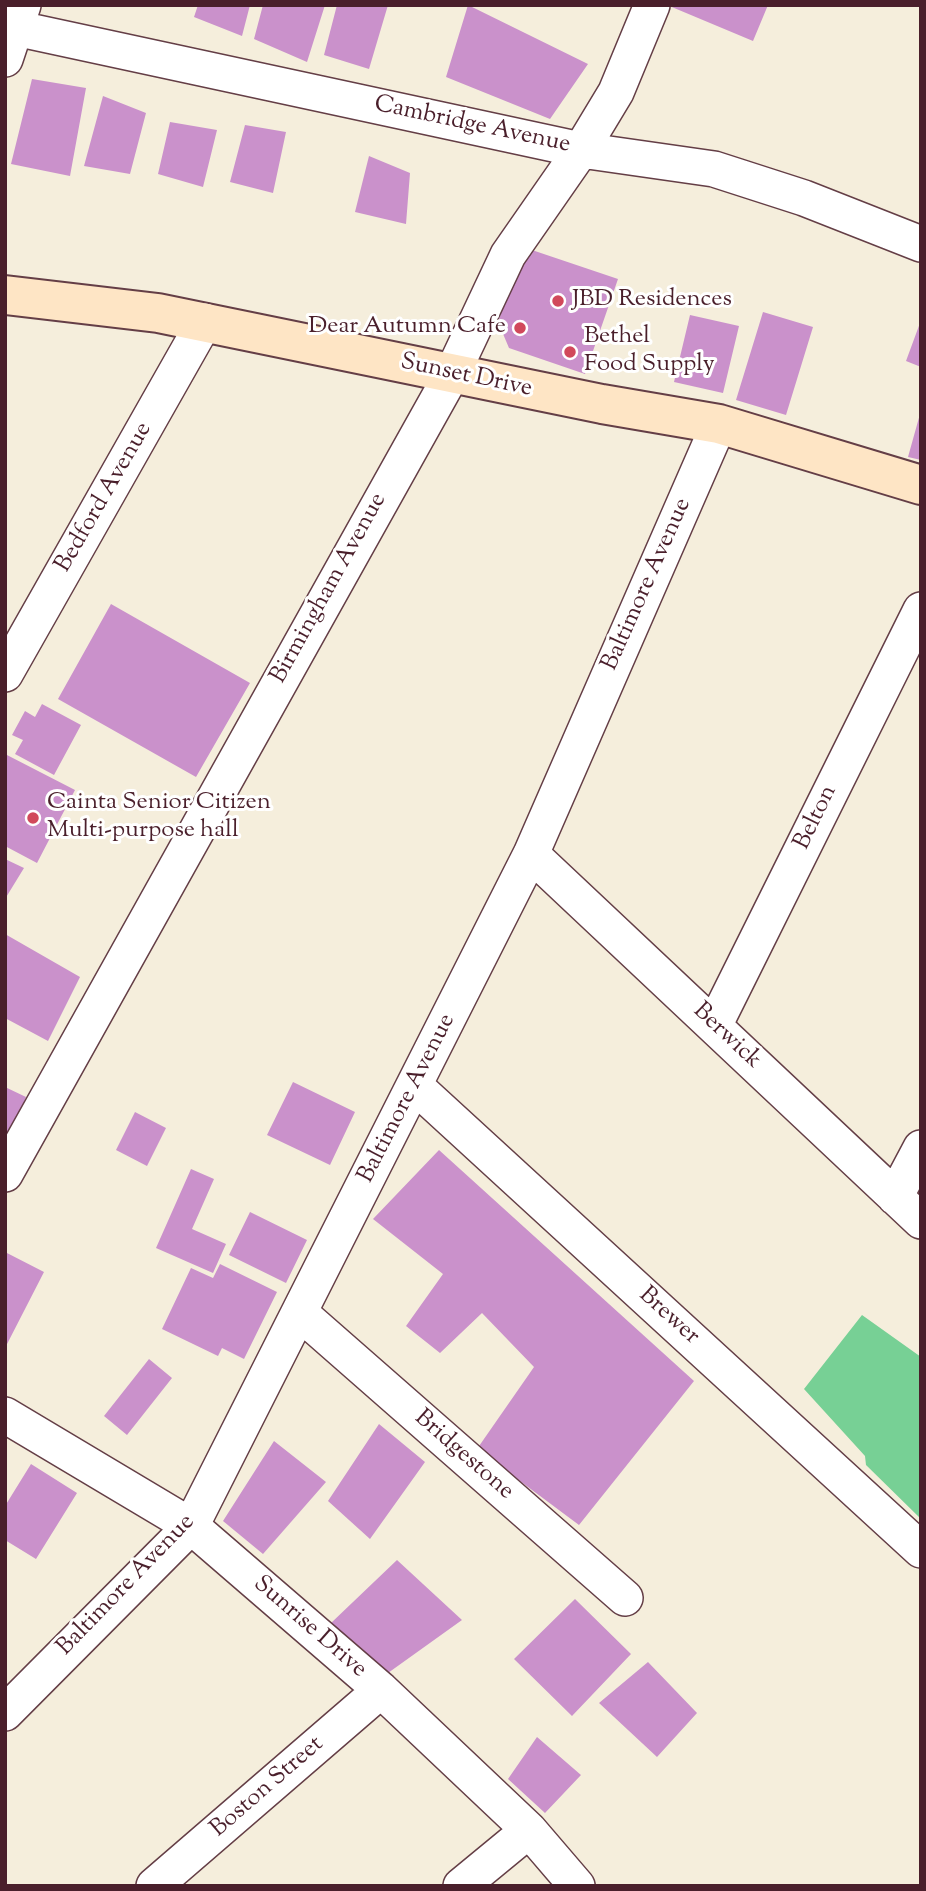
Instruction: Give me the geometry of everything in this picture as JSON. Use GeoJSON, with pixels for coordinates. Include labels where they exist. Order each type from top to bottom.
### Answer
{"type":"FeatureCollection","features":[{"type":"Feature","properties":{"kind":"street","name":"Birmingham Avenue"},"geometry":{"type":"LineString","coordinates":[[5,1174],[452,374],[508,255],[581,150],[616,92],[652,5]]}},
{"type":"Feature","properties":{"kind":"street","name":"Cambridge Avenue"},"geometry":{"type":"LineString","coordinates":[[14,31],[581,150],[714,169],[804,198],[921,244]]}},
{"type":"Feature","properties":{"kind":"street","name":"Sunset Drive"},"geometry":{"type":"LineString","coordinates":[[5,295],[205,321],[452,374],[719,424],[921,485]]}},
{"type":"Feature","properties":{"kind":"street","name":"Bedford Avenue"},"geometry":{"type":"LineString","coordinates":[[5,674],[205,321]]}},
{"type":"Feature","properties":{"kind":"street","name":"Baltimore Avenue"},"geometry":{"type":"LineString","coordinates":[[5,1713],[191,1525],[531,854],[719,424]]}},
{"type":"Feature","properties":{"kind":"street","name":"Belton"},"geometry":{"type":"LineString","coordinates":[[714,1026],[921,610]]}},
{"type":"Feature","properties":{"kind":"street","name":"Berwick"},"geometry":{"type":"LineString","coordinates":[[531,854],[921,1221]]}},
{"type":"Feature","properties":{"kind":"street","name":"Brewer"},"geometry":{"type":"LineString","coordinates":[[415,1086],[921,1550]]}},
{"type":"Feature","properties":{"kind":"street"},"geometry":{"type":"LineString","coordinates":[[895,1197],[921,1148]]}},
{"type":"Feature","properties":{"kind":"street","name":"Bridgestone"},"geometry":{"type":"LineString","coordinates":[[300,1313],[625,1598]]}},
{"type":"Feature","properties":{"kind":"street","name":"Sunrise Drive"},"geometry":{"type":"LineString","coordinates":[[5,1415],[191,1525],[381,1690],[529,1829],[577,1886]]}},
{"type":"Feature","properties":{"kind":"street","name":"Boston Street"},"geometry":{"type":"LineString","coordinates":[[154,1886],[381,1690]]}},
{"type":"Feature","properties":{"kind":"street"},"geometry":{"type":"LineString","coordinates":[[461,1886],[529,1829]]}},
{"type":"Feature","properties":{"kind":"green space"},"geometry":{"type":"Polygon","coordinates":[[[862,1315],[921,1357],[921,1519],[866,1465],[865,1456],[804,1389],[862,1315]]]}},
{"type":"Feature","properties":{"kind":"building"},"geometry":{"type":"Polygon","coordinates":[[[198,5],[250,5],[242,36],[194,17],[198,5]]]}},
{"type":"Feature","properties":{"kind":"building"},"geometry":{"type":"Polygon","coordinates":[[[263,5],[325,5],[307,62],[254,39],[263,5]]]}},
{"type":"Feature","properties":{"kind":"building"},"geometry":{"type":"Polygon","coordinates":[[[337,5],[388,5],[369,69],[324,55],[337,5]]]}},
{"type":"Feature","properties":{"kind":"building"},"geometry":{"type":"Polygon","coordinates":[[[468,5],[588,64],[550,119],[446,77],[468,5]]]}},
{"type":"Feature","properties":{"kind":"building"},"geometry":{"type":"Polygon","coordinates":[[[667,5],[768,5],[753,41],[667,5]]]}},
{"type":"Feature","properties":{"kind":"building"},"geometry":{"type":"Polygon","coordinates":[[[32,79],[86,88],[70,176],[11,164],[32,79]]]}},
{"type":"Feature","properties":{"kind":"building"},"geometry":{"type":"Polygon","coordinates":[[[103,96],[146,113],[130,174],[84,166],[103,96]]]}},
{"type":"Feature","properties":{"kind":"building"},"geometry":{"type":"Polygon","coordinates":[[[170,122],[217,130],[203,187],[158,174],[170,122]]]}},
{"type":"Feature","properties":{"kind":"building"},"geometry":{"type":"Polygon","coordinates":[[[245,125],[286,132],[273,193],[230,182],[245,125]]]}},
{"type":"Feature","properties":{"kind":"building"},"geometry":{"type":"Polygon","coordinates":[[[369,156],[410,173],[406,224],[355,212],[369,156]]]}},
{"type":"Feature","properties":{"kind":"building","name":"JBD Residences"},"geometry":{"type":"Polygon","coordinates":[[[523,247],[618,279],[585,374],[509,348],[498,322],[523,247]]]}},
{"type":"Feature","properties":{"kind":"building"},"geometry":{"type":"Polygon","coordinates":[[[763,312],[813,327],[786,415],[736,400],[763,312]]]}},
{"type":"Feature","properties":{"kind":"building"},"geometry":{"type":"Polygon","coordinates":[[[690,315],[739,326],[723,393],[674,382],[690,315]]]}},
{"type":"Feature","properties":{"kind":"building"},"geometry":{"type":"Polygon","coordinates":[[[921,324],[921,367],[906,361],[921,324]]]}},
{"type":"Feature","properties":{"kind":"building"},"geometry":{"type":"Polygon","coordinates":[[[921,414],[921,460],[908,457],[921,414]]]}},
{"type":"Feature","properties":{"kind":"building"},"geometry":{"type":"Polygon","coordinates":[[[111,604],[250,683],[196,777],[58,699],[111,604]]]}},
{"type":"Feature","properties":{"kind":"building"},"geometry":{"type":"Polygon","coordinates":[[[42,704],[81,725],[54,775],[15,754],[23,740],[12,735],[25,711],[35,717],[42,704]]]}},
{"type":"Feature","properties":{"kind":"building","name":"Cainta Senior Citizen Multi-purpose hall"},"geometry":{"type":"Polygon","coordinates":[[[5,754],[75,790],[37,863],[5,846],[5,754]]]}},
{"type":"Feature","properties":{"kind":"building"},"geometry":{"type":"Polygon","coordinates":[[[5,859],[24,868],[5,899],[5,859]]]}},
{"type":"Feature","properties":{"kind":"building"},"geometry":{"type":"Polygon","coordinates":[[[5,934],[80,977],[48,1041],[5,1018],[5,934]]]}},
{"type":"Feature","properties":{"kind":"building"},"geometry":{"type":"Polygon","coordinates":[[[293,1082],[355,1112],[330,1165],[267,1135],[293,1082]]]}},
{"type":"Feature","properties":{"kind":"building"},"geometry":{"type":"Polygon","coordinates":[[[5,1087],[26,1097],[5,1148],[5,1087]]]}},
{"type":"Feature","properties":{"kind":"building"},"geometry":{"type":"Polygon","coordinates":[[[135,1112],[166,1128],[147,1166],[116,1150],[135,1112]]]}},
{"type":"Feature","properties":{"kind":"building"},"geometry":{"type":"Polygon","coordinates":[[[439,1150],[694,1381],[579,1525],[477,1449],[534,1367],[482,1313],[440,1353],[406,1326],[443,1274],[373,1219],[439,1150]]]}},
{"type":"Feature","properties":{"kind":"building"},"geometry":{"type":"Polygon","coordinates":[[[191,1169],[214,1179],[192,1229],[226,1244],[213,1273],[156,1248],[191,1169]]]}},
{"type":"Feature","properties":{"kind":"building"},"geometry":{"type":"Polygon","coordinates":[[[250,1212],[307,1240],[286,1283],[229,1255],[250,1212]]]}},
{"type":"Feature","properties":{"kind":"building"},"geometry":{"type":"Polygon","coordinates":[[[5,1252],[44,1272],[5,1348],[5,1252]]]}},
{"type":"Feature","properties":{"kind":"building"},"geometry":{"type":"Polygon","coordinates":[[[220,1264],[277,1292],[244,1359],[222,1348],[218,1356],[162,1329],[191,1268],[213,1278],[220,1264]]]}},
{"type":"Feature","properties":{"kind":"building"},"geometry":{"type":"Polygon","coordinates":[[[149,1359],[172,1378],[127,1435],[104,1416],[149,1359]]]}},
{"type":"Feature","properties":{"kind":"building"},"geometry":{"type":"Polygon","coordinates":[[[379,1424],[425,1462],[370,1539],[328,1501],[379,1424]]]}},
{"type":"Feature","properties":{"kind":"building"},"geometry":{"type":"Polygon","coordinates":[[[274,1441],[326,1482],[263,1554],[223,1521],[274,1441]]]}},
{"type":"Feature","properties":{"kind":"building"},"geometry":{"type":"Polygon","coordinates":[[[31,1464],[77,1493],[36,1559],[5,1540],[5,1506],[31,1464]]]}},
{"type":"Feature","properties":{"kind":"building"},"geometry":{"type":"Polygon","coordinates":[[[397,1560],[462,1620],[381,1678],[331,1623],[397,1560]]]}},
{"type":"Feature","properties":{"kind":"building"},"geometry":{"type":"Polygon","coordinates":[[[575,1599],[631,1654],[572,1716],[514,1659],[575,1599]]]}},
{"type":"Feature","properties":{"kind":"building"},"geometry":{"type":"Polygon","coordinates":[[[648,1662],[697,1713],[657,1757],[599,1703],[648,1662]]]}},
{"type":"Feature","properties":{"kind":"building"},"geometry":{"type":"Polygon","coordinates":[[[537,1737],[581,1775],[545,1813],[508,1779],[537,1737]]]}},
{"type":"Feature","properties":{"kind":"place","name":"JBD Residences"},"geometry":{"type":"Point","coordinates":[558,301]}},
{"type":"Feature","properties":{"kind":"place","name":"Dear Autumn Cafe"},"geometry":{"type":"Point","coordinates":[520,328]}},
{"type":"Feature","properties":{"kind":"place","name":"Bethel Food Supply"},"geometry":{"type":"Point","coordinates":[570,352]}},
{"type":"Feature","properties":{"kind":"place","name":"Cainta Senior Citizen Multi-purpose hall"},"geometry":{"type":"Point","coordinates":[33,818]}}]}
